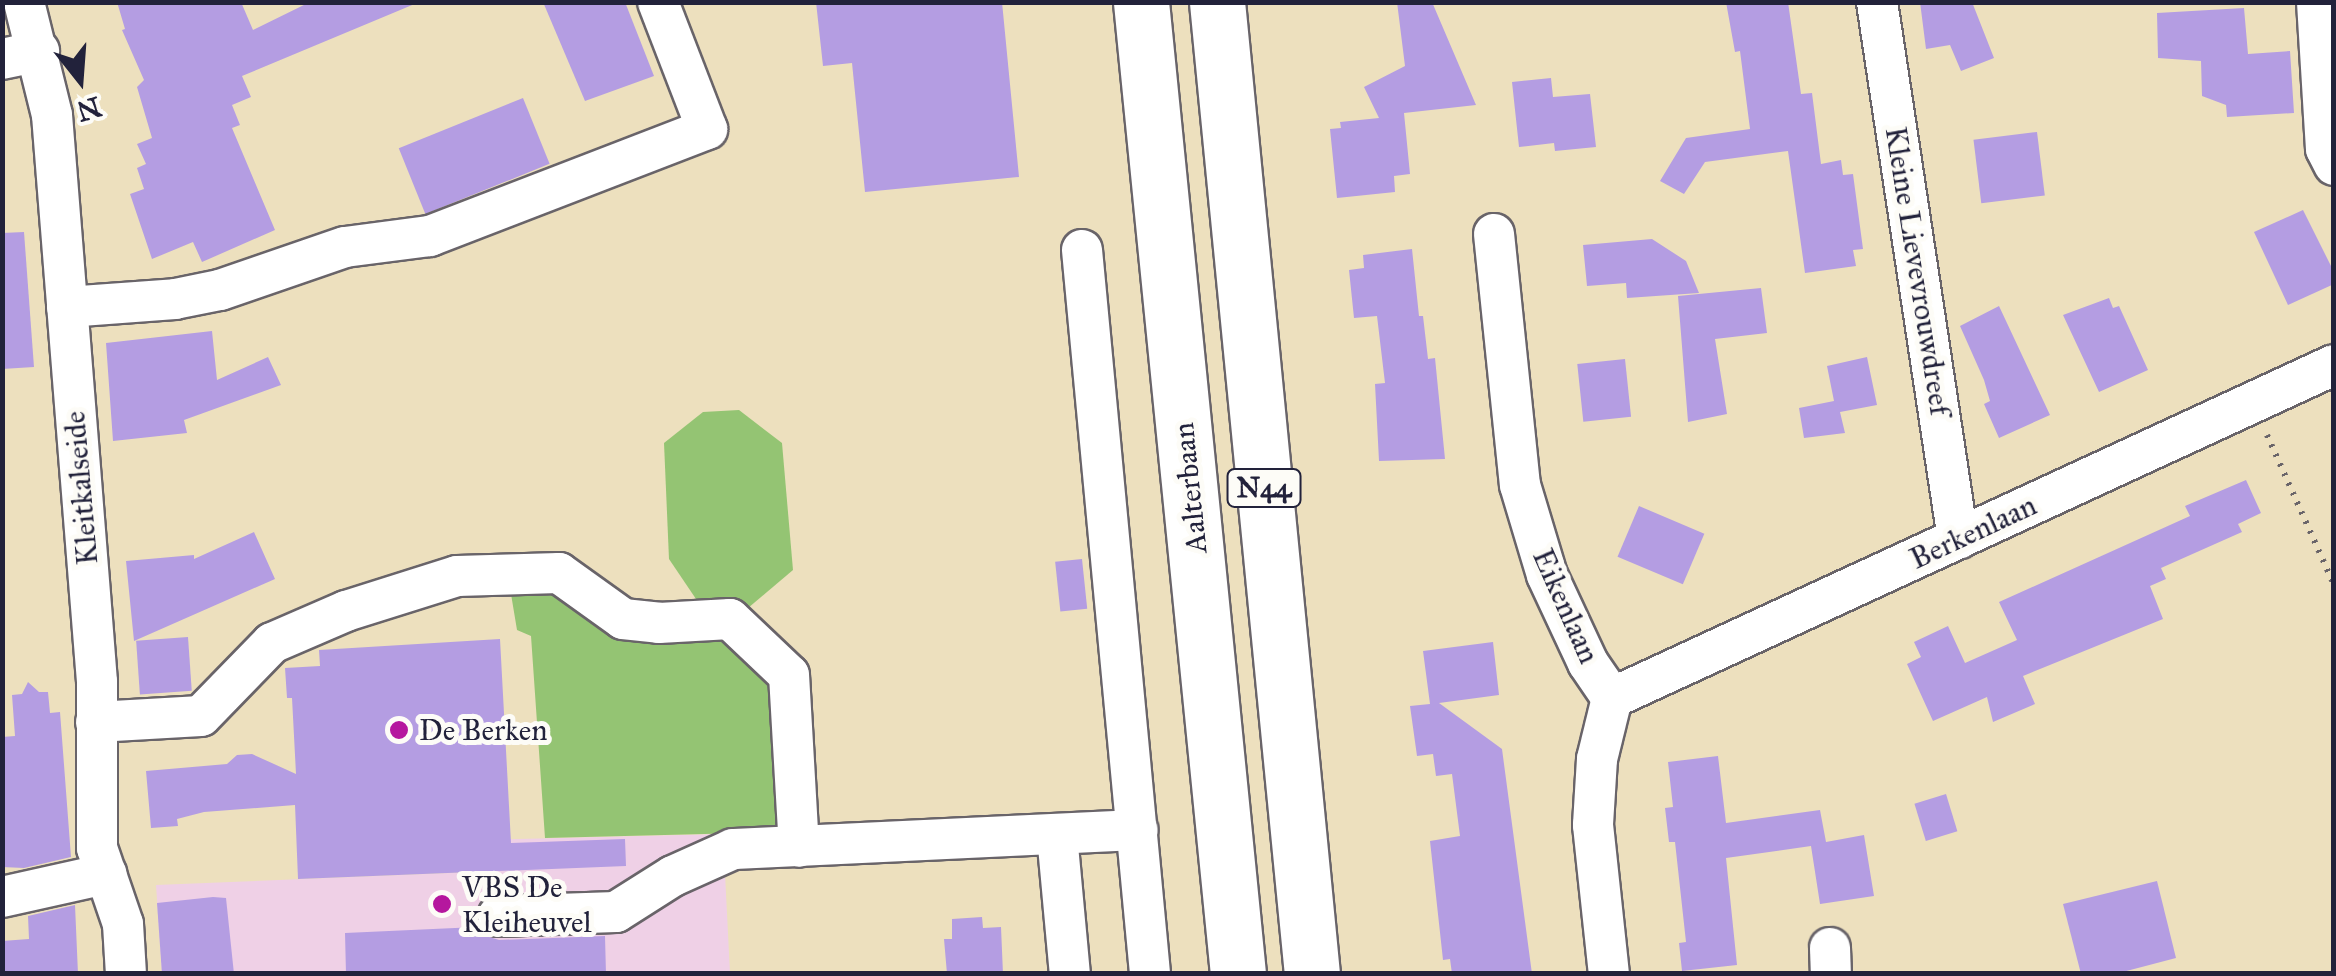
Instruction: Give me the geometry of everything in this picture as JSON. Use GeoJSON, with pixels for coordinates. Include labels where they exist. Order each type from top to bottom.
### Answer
{"type":"FeatureCollection","features":[{"type":"Feature","properties":{"kind":"highway","name":"Aalterbaan"},"geometry":{"type":"LineString","coordinates":[[1141,2],[1238,974]]}},
{"type":"Feature","properties":{"kind":"highway","name":"N44"},"geometry":{"type":"LineString","coordinates":[[1216,2],[1312,974]]}},
{"type":"Feature","properties":{"kind":"street","name":"Kleitkalseide"},"geometry":{"type":"LineString","coordinates":[[24,2],[20,55],[52,116],[96,722],[96,848],[123,924],[126,974]]}},
{"type":"Feature","properties":{"kind":"street"},"geometry":{"type":"LineString","coordinates":[[67,307],[176,299],[220,290],[346,247],[430,236],[707,129],[658,2]]}},
{"type":"Feature","properties":{"kind":"street","name":"Kleine Lievevrouwdreef"},"geometry":{"type":"LineString","coordinates":[[1877,2],[1958,539]]}},
{"type":"Feature","properties":{"kind":"street"},"geometry":{"type":"LineString","coordinates":[[2318,2],[2326,149],[2334,164]]}},
{"type":"Feature","properties":{"kind":"street","name":"Eikenlaan"},"geometry":{"type":"LineString","coordinates":[[1494,234],[1520,486],[1547,575],[1588,663],[1612,698],[1597,759],[1593,825],[1609,974]]}},
{"type":"Feature","properties":{"kind":"street"},"geometry":{"type":"LineString","coordinates":[[1082,250],[1150,974]]}},
{"type":"Feature","properties":{"kind":"street","name":"Berkenlaan"},"geometry":{"type":"LineString","coordinates":[[1612,698],[2334,366]]}},
{"type":"Feature","properties":{"kind":"street"},"geometry":{"type":"LineString","coordinates":[[96,722],[201,716],[272,644],[346,611],[457,576],[559,572],[623,619],[659,624],[730,619],[789,675],[799,847]]}},
{"type":"Feature","properties":{"kind":"street"},"geometry":{"type":"LineString","coordinates":[[498,916],[616,912],[672,876],[733,849],[1138,830]]}},
{"type":"Feature","properties":{"kind":"street"},"geometry":{"type":"LineString","coordinates":[[1057,836],[1070,974]]}},
{"type":"Feature","properties":{"kind":"street"},"geometry":{"type":"LineString","coordinates":[[2,897],[106,874]]}},
{"type":"Feature","properties":{"kind":"path"},"geometry":{"type":"LineString","coordinates":[[2253,402],[2334,585]]}},
{"type":"Feature","properties":{"kind":"shaded area","name":"VBS De Kleiheuvel"},"geometry":{"type":"Polygon","coordinates":[[[723,834],[730,973],[162,973],[156,885],[475,872],[474,840],[723,834]]]}},
{"type":"Feature","properties":{"kind":"green space"},"geometry":{"type":"Polygon","coordinates":[[[739,410],[782,443],[793,570],[748,608],[696,599],[669,559],[664,443],[703,412],[739,410]]]}},
{"type":"Feature","properties":{"kind":"green space"},"geometry":{"type":"Polygon","coordinates":[[[559,591],[607,633],[659,639],[725,636],[776,687],[783,832],[545,838],[531,636],[517,630],[511,594],[559,591]]]}},
{"type":"Feature","properties":{"kind":"building"},"geometry":{"type":"Polygon","coordinates":[[[117,2],[241,2],[253,30],[310,2],[417,3],[242,76],[251,97],[232,105],[240,125],[232,128],[275,230],[202,262],[193,242],[152,259],[130,194],[144,189],[137,168],[146,164],[137,144],[152,138],[137,87],[144,80],[122,30],[125,29],[117,2]]]}},
{"type":"Feature","properties":{"kind":"building"},"geometry":{"type":"Polygon","coordinates":[[[543,2],[625,2],[654,76],[585,101],[543,2]]]}},
{"type":"Feature","properties":{"kind":"building"},"geometry":{"type":"Polygon","coordinates":[[[816,2],[1002,2],[1019,177],[865,192],[852,63],[823,66],[816,2]]]}},
{"type":"Feature","properties":{"kind":"building"},"geometry":{"type":"Polygon","coordinates":[[[1397,2],[1432,2],[1476,105],[1404,113],[1410,174],[1394,176],[1395,192],[1337,198],[1330,129],[1341,128],[1340,122],[1379,118],[1364,87],[1405,66],[1397,2]]]}},
{"type":"Feature","properties":{"kind":"building"},"geometry":{"type":"Polygon","coordinates":[[[1726,2],[1788,2],[1801,94],[1812,93],[1821,164],[1841,160],[1843,175],[1853,174],[1863,249],[1853,250],[1856,266],[1805,273],[1788,151],[1705,162],[1684,194],[1660,181],[1686,138],[1750,129],[1740,51],[1735,52],[1726,2]]]}},
{"type":"Feature","properties":{"kind":"building"},"geometry":{"type":"Polygon","coordinates":[[[1920,2],[1972,2],[1994,58],[1961,71],[1950,45],[1926,49],[1920,2]]]}},
{"type":"Feature","properties":{"kind":"building"},"geometry":{"type":"Polygon","coordinates":[[[2244,8],[2248,54],[2290,51],[2294,113],[2227,117],[2226,105],[2202,96],[2201,61],[2158,58],[2157,13],[2244,8]]]}},
{"type":"Feature","properties":{"kind":"building"},"geometry":{"type":"Polygon","coordinates":[[[1551,78],[1553,97],[1590,94],[1596,147],[1555,151],[1554,143],[1519,147],[1512,82],[1551,78]]]}},
{"type":"Feature","properties":{"kind":"building"},"geometry":{"type":"Polygon","coordinates":[[[523,98],[550,164],[425,214],[399,148],[523,98]]]}},
{"type":"Feature","properties":{"kind":"building"},"geometry":{"type":"Polygon","coordinates":[[[2037,132],[2045,196],[1981,203],[1973,140],[2037,132]]]}},
{"type":"Feature","properties":{"kind":"building"},"geometry":{"type":"Polygon","coordinates":[[[2303,210],[2334,272],[2334,284],[2288,305],[2254,232],[2303,210]]]}},
{"type":"Feature","properties":{"kind":"building"},"geometry":{"type":"Polygon","coordinates":[[[24,232],[34,367],[2,369],[2,233],[24,232]]]}},
{"type":"Feature","properties":{"kind":"building"},"geometry":{"type":"Polygon","coordinates":[[[1652,239],[1686,261],[1699,293],[1627,298],[1626,283],[1587,286],[1583,245],[1652,239]]]}},
{"type":"Feature","properties":{"kind":"building"},"geometry":{"type":"Polygon","coordinates":[[[1412,249],[1428,359],[1435,358],[1445,459],[1379,461],[1375,384],[1385,383],[1377,316],[1354,318],[1349,270],[1364,268],[1363,255],[1412,249]]]}},
{"type":"Feature","properties":{"kind":"building"},"geometry":{"type":"Polygon","coordinates":[[[1761,288],[1767,333],[1715,339],[1727,414],[1688,422],[1678,296],[1761,288]]]}},
{"type":"Feature","properties":{"kind":"building"},"geometry":{"type":"Polygon","coordinates":[[[2109,298],[2113,308],[2119,306],[2148,370],[2099,392],[2063,315],[2109,298]]]}},
{"type":"Feature","properties":{"kind":"building"},"geometry":{"type":"Polygon","coordinates":[[[1999,306],[2050,415],[1999,438],[1984,404],[1990,401],[1984,380],[1960,326],[1999,306]]]}},
{"type":"Feature","properties":{"kind":"building"},"geometry":{"type":"Polygon","coordinates":[[[212,331],[217,380],[268,357],[281,385],[184,420],[187,433],[113,441],[106,343],[212,331]]]}},
{"type":"Feature","properties":{"kind":"building"},"geometry":{"type":"Polygon","coordinates":[[[1867,357],[1877,405],[1840,412],[1845,433],[1804,438],[1799,408],[1834,401],[1827,366],[1867,357]]]}},
{"type":"Feature","properties":{"kind":"building"},"geometry":{"type":"Polygon","coordinates":[[[1625,359],[1631,417],[1583,422],[1577,364],[1625,359]]]}},
{"type":"Feature","properties":{"kind":"building"},"geometry":{"type":"Polygon","coordinates":[[[2246,480],[2261,513],[2238,524],[2242,532],[2161,568],[2166,579],[2150,586],[2163,619],[2023,676],[2035,704],[1993,722],[1987,697],[1933,721],[1907,664],[1921,657],[1914,642],[1948,626],[1965,663],[2017,640],[1999,602],[2190,516],[2185,506],[2246,480]]]}},
{"type":"Feature","properties":{"kind":"building"},"geometry":{"type":"Polygon","coordinates":[[[1639,506],[1704,534],[1683,584],[1618,557],[1639,506]]]}},
{"type":"Feature","properties":{"kind":"building"},"geometry":{"type":"Polygon","coordinates":[[[254,532],[275,579],[134,641],[126,561],[194,555],[194,559],[254,532]]]}},
{"type":"Feature","properties":{"kind":"building"},"geometry":{"type":"Polygon","coordinates":[[[1082,559],[1087,609],[1060,612],[1055,562],[1082,559]]]}},
{"type":"Feature","properties":{"kind":"building"},"geometry":{"type":"Polygon","coordinates":[[[188,637],[192,691],[140,694],[136,641],[188,637]]]}},
{"type":"Feature","properties":{"kind":"building","name":"De Berken"},"geometry":{"type":"Polygon","coordinates":[[[500,639],[511,843],[625,839],[626,866],[298,879],[295,805],[204,812],[177,819],[178,826],[151,828],[146,771],[227,764],[237,755],[252,754],[296,774],[292,698],[287,698],[285,668],[320,666],[319,650],[500,639]]]}},
{"type":"Feature","properties":{"kind":"building"},"geometry":{"type":"Polygon","coordinates":[[[1493,642],[1499,695],[1439,703],[1502,749],[1532,974],[1452,974],[1450,959],[1443,960],[1430,841],[1460,836],[1452,774],[1436,776],[1433,754],[1417,756],[1410,706],[1430,704],[1423,651],[1493,642]]]}},
{"type":"Feature","properties":{"kind":"building"},"geometry":{"type":"Polygon","coordinates":[[[28,682],[39,692],[48,692],[50,713],[60,712],[71,857],[24,868],[2,867],[2,737],[15,736],[12,695],[22,694],[28,682]]]}},
{"type":"Feature","properties":{"kind":"building"},"geometry":{"type":"Polygon","coordinates":[[[1718,756],[1726,823],[1820,810],[1826,842],[1864,835],[1874,896],[1820,904],[1811,846],[1726,858],[1737,965],[1682,971],[1679,943],[1686,942],[1675,842],[1669,842],[1665,808],[1673,807],[1668,762],[1718,756]]]}},
{"type":"Feature","properties":{"kind":"building"},"geometry":{"type":"Polygon","coordinates":[[[1946,794],[1957,831],[1926,841],[1914,804],[1946,794]]]}},
{"type":"Feature","properties":{"kind":"building"},"geometry":{"type":"Polygon","coordinates":[[[2157,881],[2176,958],[2115,974],[2081,974],[2063,904],[2157,881]]]}},
{"type":"Feature","properties":{"kind":"building"},"geometry":{"type":"Polygon","coordinates":[[[226,898],[234,974],[162,974],[157,903],[226,898]]]}},
{"type":"Feature","properties":{"kind":"building"},"geometry":{"type":"Polygon","coordinates":[[[75,905],[78,974],[2,974],[2,941],[29,939],[28,916],[75,905]]]}},
{"type":"Feature","properties":{"kind":"building"},"geometry":{"type":"Polygon","coordinates":[[[982,917],[983,928],[1001,927],[1003,974],[947,974],[944,939],[952,939],[952,919],[982,917]]]}},
{"type":"Feature","properties":{"kind":"building"},"geometry":{"type":"Polygon","coordinates":[[[477,927],[486,936],[499,940],[605,936],[606,974],[346,974],[345,933],[477,927]]]}},
{"type":"Feature","properties":{"kind":"place","name":"De Berken"},"geometry":{"type":"Point","coordinates":[399,730]}},
{"type":"Feature","properties":{"kind":"place","name":"VBS De Kleiheuvel"},"geometry":{"type":"Point","coordinates":[442,904]}}]}
